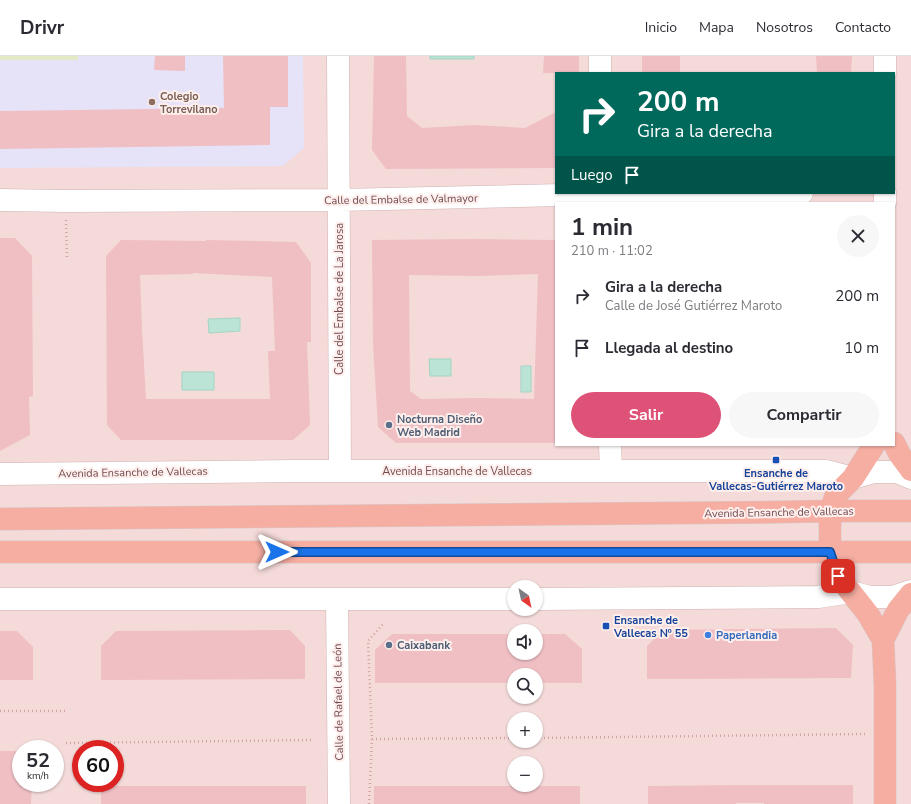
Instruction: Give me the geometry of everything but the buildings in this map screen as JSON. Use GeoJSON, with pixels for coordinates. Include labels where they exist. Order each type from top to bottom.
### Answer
{"type":"FeatureCollection","features":[{"type":"Feature","properties":{"kind":"main road"},"geometry":{"type":"LineString","coordinates":[[895,445],[911,470]]}},
{"type":"Feature","properties":{"kind":"main road"},"geometry":{"type":"LineString","coordinates":[[873,446],[853,478],[836,495],[830,511],[830,552],[838,576],[868,614],[883,640],[885,685],[885,804]]}},
{"type":"Feature","properties":{"kind":"main road","name":"Avenida Ensanche de Vallecas"},"geometry":{"type":"LineString","coordinates":[[0,519],[911,510]]}},
{"type":"Feature","properties":{"kind":"main road"},"geometry":{"type":"LineString","coordinates":[[0,552],[911,552]]}},
{"type":"Feature","properties":{"kind":"main road"},"geometry":{"type":"LineString","coordinates":[[883,640],[898,610],[911,593]]}},
{"type":"Feature","properties":{"kind":"street","name":"Calle del Embalse de La Jarosa"},"geometry":{"type":"LineString","coordinates":[[338,56],[340,471]]}},
{"type":"Feature","properties":{"kind":"street"},"geometry":{"type":"LineString","coordinates":[[600,56],[600,72]]}},
{"type":"Feature","properties":{"kind":"street"},"geometry":{"type":"LineString","coordinates":[[885,56],[885,72]]}},
{"type":"Feature","properties":{"kind":"street","name":"Calle del Embalse de Valmayor"},"geometry":{"type":"LineString","coordinates":[[0,200],[338,200],[752,194]]}},
{"type":"Feature","properties":{"kind":"street"},"geometry":{"type":"LineString","coordinates":[[610,446],[610,470]]}},
{"type":"Feature","properties":{"kind":"street","name":"Avenida Ensanche de Vallecas"},"geometry":{"type":"LineString","coordinates":[[0,474],[340,471],[827,470],[853,478]]}},
{"type":"Feature","properties":{"kind":"street"},"geometry":{"type":"LineString","coordinates":[[853,478],[874,472],[897,472],[911,478]]}},
{"type":"Feature","properties":{"kind":"street"},"geometry":{"type":"LineString","coordinates":[[543,599],[818,597],[851,592],[870,597],[893,597],[911,593]]}},
{"type":"Feature","properties":{"kind":"street"},"geometry":{"type":"LineString","coordinates":[[0,599],[507,599]]}},
{"type":"Feature","properties":{"kind":"street","name":"Calle de Rafael de León"},"geometry":{"type":"LineString","coordinates":[[337,599],[339,804]]}},
{"type":"Feature","properties":{"kind":"path"},"geometry":{"type":"LineString","coordinates":[[66,201],[67,259]]}},
{"type":"Feature","properties":{"kind":"path"},"geometry":{"type":"LineString","coordinates":[[369,804],[372,739],[368,641],[384,623]]}},
{"type":"Feature","properties":{"kind":"path"},"geometry":{"type":"LineString","coordinates":[[0,712],[66,711]]}},
{"type":"Feature","properties":{"kind":"path"},"geometry":{"type":"LineString","coordinates":[[543,738],[884,734]]}},
{"type":"Feature","properties":{"kind":"path"},"geometry":{"type":"LineString","coordinates":[[372,739],[507,738]]}},
{"type":"Feature","properties":{"kind":"path"},"geometry":{"type":"LineString","coordinates":[[66,743],[313,740]]}},
{"type":"Feature","properties":{"kind":"shaded area"},"geometry":{"type":"Polygon","coordinates":[[[0,56],[911,56],[911,804],[0,804],[0,56]]]}},
{"type":"Feature","properties":{"kind":"shaded area","name":"Colegio Torrevilano"},"geometry":{"type":"Polygon","coordinates":[[[0,56],[303,56],[304,148],[283,166],[0,168],[0,56]]]}},
{"type":"Feature","properties":{"kind":"shaded area"},"geometry":{"type":"Polygon","coordinates":[[[0,56],[78,56],[78,60],[0,60],[0,56]]]}},
{"type":"Feature","properties":{"kind":"shaded area"},"geometry":{"type":"Polygon","coordinates":[[[430,56],[474,56],[474,59],[430,59],[430,56]]]}},
{"type":"Feature","properties":{"kind":"shaded area"},"geometry":{"type":"Polygon","coordinates":[[[240,318],[240,331],[209,333],[208,319],[240,318]]]}},
{"type":"Feature","properties":{"kind":"shaded area"},"geometry":{"type":"Polygon","coordinates":[[[429,359],[451,359],[451,376],[430,376],[429,359]]]}},
{"type":"Feature","properties":{"kind":"shaded area"},"geometry":{"type":"Polygon","coordinates":[[[521,366],[531,366],[531,392],[521,392],[521,366]]]}},
{"type":"Feature","properties":{"kind":"shaded area"},"geometry":{"type":"Polygon","coordinates":[[[182,372],[214,372],[214,390],[182,390],[182,372]]]}},
{"type":"Feature","properties":{"kind":"place","name":"Colegio Torrevilano"},"geometry":{"type":"Point","coordinates":[152,102]}},
{"type":"Feature","properties":{"kind":"place","name":"Nocturna Diseño Web Madrid"},"geometry":{"type":"Point","coordinates":[389,425]}},
{"type":"Feature","properties":{"kind":"place","name":"Ensanche de Vallecas-Gutiérrez Maroto"},"geometry":{"type":"Point","coordinates":[776,460]}},
{"type":"Feature","properties":{"kind":"place","name":"Ensanche de Vallecas Nº 55"},"geometry":{"type":"Point","coordinates":[606,626]}},
{"type":"Feature","properties":{"kind":"place","name":"Paperlandia"},"geometry":{"type":"Point","coordinates":[708,635]}},
{"type":"Feature","properties":{"kind":"place","name":"Caixabank"},"geometry":{"type":"Point","coordinates":[389,645]}},
{"type":"Feature","properties":{"kind":"route"},"geometry":{"type":"LineString","coordinates":[[277,552],[830,552],[838,576]]}}]}
